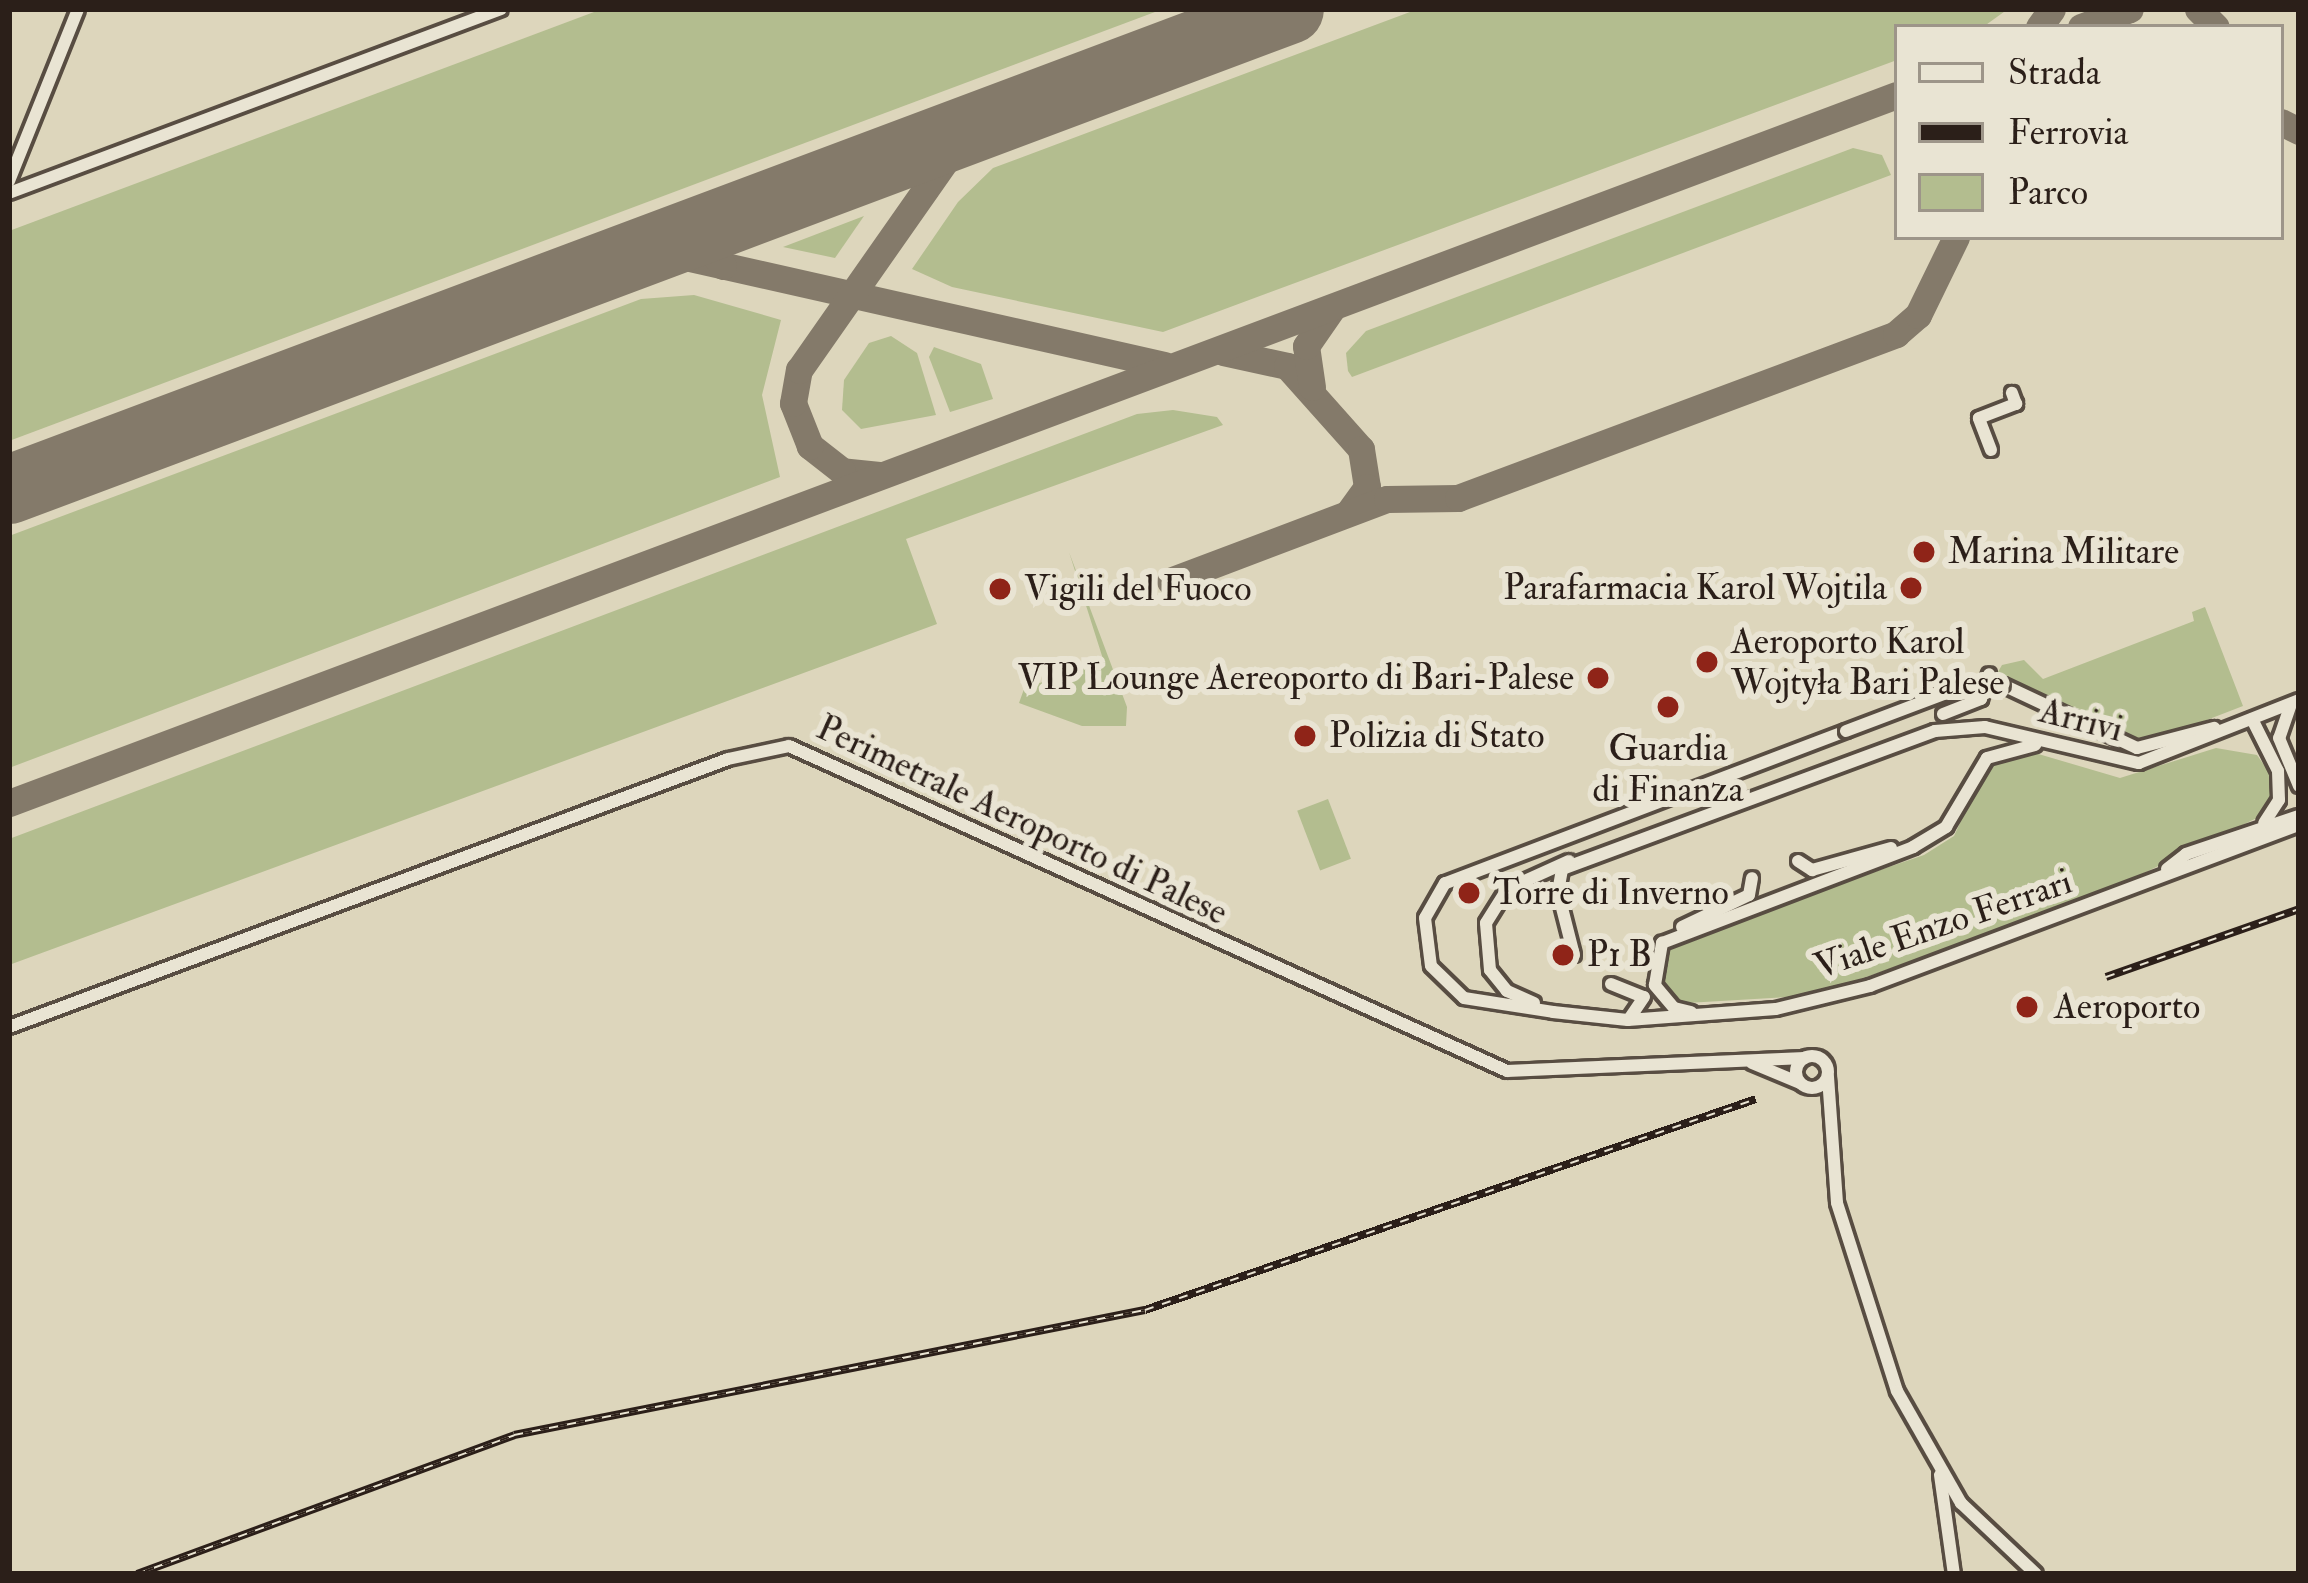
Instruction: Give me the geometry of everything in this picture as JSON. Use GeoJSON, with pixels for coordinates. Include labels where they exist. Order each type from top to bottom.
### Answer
{"type":"FeatureCollection","features":[{"type":"Feature","properties":{"kind":"street"},"geometry":{"type":"LineString","coordinates":[[9,181],[78,9]]}},
{"type":"Feature","properties":{"kind":"street"},"geometry":{"type":"LineString","coordinates":[[9,193],[501,9]]}},
{"type":"Feature","properties":{"kind":"street"},"geometry":{"type":"LineString","coordinates":[[1991,450],[1979,418],[2016,404],[2012,393]]}},
{"type":"Feature","properties":{"kind":"street"},"geometry":{"type":"LineString","coordinates":[[1942,714],[1982,699],[1989,674]]}},
{"type":"Feature","properties":{"kind":"street"},"geometry":{"type":"LineString","coordinates":[[1593,1017],[1464,998],[1441,981],[1426,951],[1425,918],[1445,883],[1957,689],[2003,686],[2121,745],[2174,741],[2293,703]]}},
{"type":"Feature","properties":{"kind":"street"},"geometry":{"type":"LineString","coordinates":[[2293,703],[2279,738],[2299,786]]}},
{"type":"Feature","properties":{"kind":"street","name":"Arrivi"},"geometry":{"type":"LineString","coordinates":[[1574,955],[1558,892],[1562,869],[1954,725],[2140,764],[2293,703]]}},
{"type":"Feature","properties":{"kind":"street"},"geometry":{"type":"LineString","coordinates":[[2254,722],[2280,786],[2264,824]]}},
{"type":"Feature","properties":{"kind":"street"},"geometry":{"type":"LineString","coordinates":[[1670,937],[1932,836],[1953,817],[1987,758],[2024,744],[2060,748]]}},
{"type":"Feature","properties":{"kind":"street","name":"Perimetrale Aeroporto di Palese"},"geometry":{"type":"LineString","coordinates":[[9,1027],[728,758],[789,746],[1507,1071],[1805,1058]]}},
{"type":"Feature","properties":{"kind":"street"},"geometry":{"type":"LineString","coordinates":[[2157,877],[2186,854],[2264,824],[2299,820]]}},
{"type":"Feature","properties":{"kind":"street","name":"Viale Enzo Ferrari"},"geometry":{"type":"LineString","coordinates":[[1593,1017],[1711,1015],[1822,1001],[2299,820]]}},
{"type":"Feature","properties":{"kind":"street"},"geometry":{"type":"LineString","coordinates":[[1798,861],[1812,870],[1932,836]]}},
{"type":"Feature","properties":{"kind":"street"},"geometry":{"type":"LineString","coordinates":[[1593,1017],[1524,1001],[1487,963],[1488,914],[1507,889],[1536,873],[1617,844]]}},
{"type":"Feature","properties":{"kind":"street"},"geometry":{"type":"LineString","coordinates":[[1711,1015],[1674,1008],[1654,985],[1657,953],[1701,914],[1749,895],[1753,878]]}},
{"type":"Feature","properties":{"kind":"street"},"geometry":{"type":"LineString","coordinates":[[1611,984],[1643,997],[1628,1020]]}},
{"type":"Feature","properties":{"kind":"street"},"geometry":{"type":"LineString","coordinates":[[1828,1119],[1796,1069],[1805,1058],[1823,1060],[1828,1077],[1837,1203],[1865,1308],[1940,1474],[1954,1574]]}},
{"type":"Feature","properties":{"kind":"street","name":"Perimetrale Aeroporto di Palese"},"geometry":{"type":"LineString","coordinates":[[1745,1061],[1803,1085]]}},
{"type":"Feature","properties":{"kind":"street"},"geometry":{"type":"LineString","coordinates":[[1803,1085],[1828,1077]]}},
{"type":"Feature","properties":{"kind":"street"},"geometry":{"type":"LineString","coordinates":[[1940,1474],[2036,1574]]}},
{"type":"Feature","properties":{"kind":"green space"},"geometry":{"type":"Polygon","coordinates":[[[602,9],[1163,9],[9,441],[9,231],[602,9]]]}},
{"type":"Feature","properties":{"kind":"green space"},"geometry":{"type":"Polygon","coordinates":[[[1418,9],[2008,9],[1987,24],[1894,24],[1894,61],[1163,332],[952,287],[912,269],[958,202],[993,168],[1418,9]]]}},
{"type":"Feature","properties":{"kind":"green space"},"geometry":{"type":"Polygon","coordinates":[[[1853,148],[1882,155],[1891,175],[1352,377],[1348,371],[1346,353],[1366,331],[1853,148]]]}},
{"type":"Feature","properties":{"kind":"green space"},"geometry":{"type":"Polygon","coordinates":[[[864,216],[835,258],[783,247],[864,216]]]}},
{"type":"Feature","properties":{"kind":"green space"},"geometry":{"type":"Polygon","coordinates":[[[694,295],[781,320],[762,395],[780,477],[9,768],[9,536],[641,299],[694,295]]]}},
{"type":"Feature","properties":{"kind":"green space"},"geometry":{"type":"Polygon","coordinates":[[[891,336],[917,353],[936,415],[861,429],[842,410],[844,380],[869,343],[891,336]]]}},
{"type":"Feature","properties":{"kind":"green space"},"geometry":{"type":"Polygon","coordinates":[[[934,347],[981,364],[993,399],[950,412],[929,357],[934,347]]]}},
{"type":"Feature","properties":{"kind":"green space"},"geometry":{"type":"Polygon","coordinates":[[[1173,410],[1217,417],[1223,425],[906,539],[937,624],[9,965],[9,839],[1137,414],[1173,410]]]}},
{"type":"Feature","properties":{"kind":"green space"},"geometry":{"type":"Polygon","coordinates":[[[1069,552],[1127,707],[1126,726],[1082,726],[1019,703],[1024,689],[1103,659],[1069,552]]]}},
{"type":"Feature","properties":{"kind":"green space"},"geometry":{"type":"Polygon","coordinates":[[[2205,607],[2243,706],[2155,740],[2116,735],[1995,677],[2002,665],[2024,660],[2043,679],[2194,621],[2192,612],[2205,607]]]}},
{"type":"Feature","properties":{"kind":"green space"},"geometry":{"type":"Polygon","coordinates":[[[2216,748],[2257,755],[2269,772],[2273,799],[2265,814],[2101,894],[1855,981],[1788,997],[1687,1003],[1669,996],[1658,980],[1661,953],[1675,940],[1924,855],[1954,836],[1983,773],[2007,754],[2035,753],[2120,778],[2216,748]]]}},
{"type":"Feature","properties":{"kind":"green space"},"geometry":{"type":"Polygon","coordinates":[[[1328,799],[1351,859],[1320,871],[1297,811],[1328,799]]]}},
{"type":"Feature","properties":{"kind":"taxiway"},"geometry":{"type":"LineString","coordinates":[[2041,24],[2052,9]]}},
{"type":"Feature","properties":{"kind":"taxiway"},"geometry":{"type":"LineString","coordinates":[[2089,24],[2130,9]]}},
{"type":"Feature","properties":{"kind":"taxiway"},"geometry":{"type":"LineString","coordinates":[[2198,9],[2213,24]]}},
{"type":"Feature","properties":{"kind":"taxiway"},"geometry":{"type":"LineString","coordinates":[[9,803],[1894,96]]}},
{"type":"Feature","properties":{"kind":"taxiway"},"geometry":{"type":"LineString","coordinates":[[879,475],[842,471],[810,446],[793,403],[799,370],[953,150],[990,121]]}},
{"type":"Feature","properties":{"kind":"taxiway"},"geometry":{"type":"LineString","coordinates":[[2284,124],[2299,131]]}},
{"type":"Feature","properties":{"kind":"taxiway"},"geometry":{"type":"LineString","coordinates":[[893,157],[919,165],[925,189]]}},
{"type":"Feature","properties":{"kind":"taxiway"},"geometry":{"type":"LineString","coordinates":[[723,266],[709,248],[726,220]]}},
{"type":"Feature","properties":{"kind":"taxiway"},"geometry":{"type":"LineString","coordinates":[[1170,581],[1387,499],[1458,498],[1896,334],[1918,315],[1955,240]]}},
{"type":"Feature","properties":{"kind":"taxiway"},"geometry":{"type":"LineString","coordinates":[[629,256],[681,256],[1164,365]]}},
{"type":"Feature","properties":{"kind":"taxiway"},"geometry":{"type":"LineString","coordinates":[[1312,387],[1306,346],[1331,310]]}},
{"type":"Feature","properties":{"kind":"taxiway"},"geometry":{"type":"LineString","coordinates":[[1223,352],[1287,366],[1361,449],[1367,487],[1349,512]]}},
{"type":"Feature","properties":{"kind":"runway"},"geometry":{"type":"LineString","coordinates":[[9,489],[1289,9]]}},
{"type":"Feature","properties":{"kind":"railway"},"geometry":{"type":"LineString","coordinates":[[2106,977],[2299,909]]}},
{"type":"Feature","properties":{"kind":"railway"},"geometry":{"type":"LineString","coordinates":[[137,1574],[514,1435],[1145,1310],[1756,1099]]}},
{"type":"Feature","properties":{"kind":"place","name":"Marina Militare"},"geometry":{"type":"Point","coordinates":[1924,552]}},
{"type":"Feature","properties":{"kind":"place","name":"Parafarmacia Karol Wojtila"},"geometry":{"type":"Point","coordinates":[1911,588]}},
{"type":"Feature","properties":{"kind":"place","name":"Vigili del Fuoco"},"geometry":{"type":"Point","coordinates":[1000,589]}},
{"type":"Feature","properties":{"kind":"place","name":"Aeroporto Karol Wojtyła Bari Palese"},"geometry":{"type":"Point","coordinates":[1707,662]}},
{"type":"Feature","properties":{"kind":"place","name":"VIP Lounge Aereoporto di Bari-Palese"},"geometry":{"type":"Point","coordinates":[1598,678]}},
{"type":"Feature","properties":{"kind":"place","name":"Guardia di Finanza"},"geometry":{"type":"Point","coordinates":[1668,707]}},
{"type":"Feature","properties":{"kind":"place","name":"Polizia di Stato"},"geometry":{"type":"Point","coordinates":[1305,736]}},
{"type":"Feature","properties":{"kind":"place","name":"Torre di Inverno"},"geometry":{"type":"Point","coordinates":[1469,893]}},
{"type":"Feature","properties":{"kind":"place","name":"P1 B"},"geometry":{"type":"Point","coordinates":[1563,955]}},
{"type":"Feature","properties":{"kind":"place","name":"Aeroporto"},"geometry":{"type":"Point","coordinates":[2027,1007]}}]}
